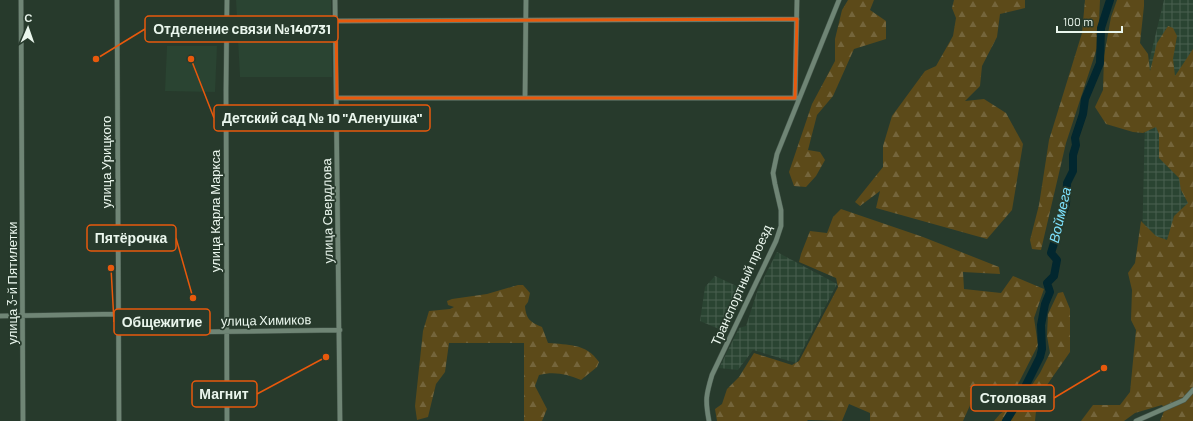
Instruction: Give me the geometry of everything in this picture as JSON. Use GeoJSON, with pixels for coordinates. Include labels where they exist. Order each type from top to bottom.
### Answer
{"type":"FeatureCollection","features":[{"type":"Feature","properties":{"kind":"street","name":"улица 3-й Пятилетки"},"geometry":{"type":"LineString","coordinates":[[21,0],[23,421]]}},
{"type":"Feature","properties":{"kind":"street","name":"улица Урицкого"},"geometry":{"type":"LineString","coordinates":[[117,0],[119,421]]}},
{"type":"Feature","properties":{"kind":"street","name":"улица Карла Маркса"},"geometry":{"type":"LineString","coordinates":[[227,0],[227,421]]}},
{"type":"Feature","properties":{"kind":"street","name":"улица Свердлова"},"geometry":{"type":"LineString","coordinates":[[336,0],[340,421]]}},
{"type":"Feature","properties":{"kind":"street"},"geometry":{"type":"LineString","coordinates":[[525,98],[526,0]]}},
{"type":"Feature","properties":{"kind":"street"},"geometry":{"type":"LineString","coordinates":[[337,98],[797,98],[798,0]]}},
{"type":"Feature","properties":{"kind":"street","name":"Транспортный проезд"},"geometry":{"type":"LineString","coordinates":[[709,421],[706,407],[706,394],[712,375],[776,241],[781,226],[781,210],[774,173],[777,154],[797,98],[839,0]]}},
{"type":"Feature","properties":{"kind":"street"},"geometry":{"type":"LineString","coordinates":[[336,21],[797,19]]}},
{"type":"Feature","properties":{"kind":"street"},"geometry":{"type":"LineString","coordinates":[[0,316],[23,314],[118,314]]}},
{"type":"Feature","properties":{"kind":"street","name":"улица Химиков"},"geometry":{"type":"LineString","coordinates":[[192,332],[340,330]]}},
{"type":"Feature","properties":{"kind":"street"},"geometry":{"type":"LineString","coordinates":[[1136,421],[1184,400],[1193,390]]}},
{"type":"Feature","properties":{"kind":"highlighted area"},"geometry":{"type":"Polygon","coordinates":[[[797,19],[795,98],[337,98],[336,21],[797,19]]]}},
{"type":"Feature","properties":{"kind":"shaded area"},"geometry":{"type":"Polygon","coordinates":[[[236,0],[331,0],[332,77],[240,77],[236,0]]]}},
{"type":"Feature","properties":{"kind":"shaded area"},"geometry":{"type":"Polygon","coordinates":[[[1164,0],[1193,0],[1193,387],[1140,336],[1146,74],[1164,0]]]}},
{"type":"Feature","properties":{"kind":"shaded area"},"geometry":{"type":"Polygon","coordinates":[[[167,46],[217,46],[215,92],[165,91],[167,46]]]}},
{"type":"Feature","properties":{"kind":"shaded area"},"geometry":{"type":"Polygon","coordinates":[[[777,252],[837,284],[796,363],[753,350],[738,370],[719,368],[739,328],[746,326],[758,289],[777,252]]]}},
{"type":"Feature","properties":{"kind":"shaded area"},"geometry":{"type":"Polygon","coordinates":[[[715,276],[745,290],[726,332],[700,321],[705,287],[715,276]]]}},
{"type":"Feature","properties":{"kind":"green space"},"geometry":{"type":"Polygon","coordinates":[[[848,0],[874,0],[870,10],[886,21],[886,39],[854,49],[833,96],[817,115],[808,150],[820,152],[825,160],[816,176],[806,187],[794,186],[789,172],[812,104],[835,61],[835,39],[842,10],[848,0]]]}},
{"type":"Feature","properties":{"kind":"green space"},"geometry":{"type":"Polygon","coordinates":[[[954,0],[1025,0],[1025,8],[1000,14],[997,37],[982,66],[980,86],[965,101],[984,99],[1006,113],[1023,144],[1012,210],[987,239],[876,208],[880,191],[860,206],[855,202],[883,167],[883,146],[892,116],[925,71],[936,66],[953,36],[956,18],[952,8],[954,0]]]}},
{"type":"Feature","properties":{"kind":"green space"},"geometry":{"type":"Polygon","coordinates":[[[1085,0],[1100,0],[1098,45],[1066,143],[1041,250],[1032,249],[1030,240],[1039,205],[1049,140],[1082,33],[1085,0]]]}},
{"type":"Feature","properties":{"kind":"green space"},"geometry":{"type":"Polygon","coordinates":[[[1117,0],[1144,0],[1140,43],[1148,54],[1150,71],[1157,43],[1168,26],[1173,28],[1177,36],[1173,59],[1175,76],[1193,49],[1193,421],[1160,421],[1165,409],[1162,405],[1135,413],[1124,421],[1081,421],[1093,405],[1120,405],[1130,392],[1136,330],[1131,320],[1132,290],[1128,273],[1135,263],[1141,221],[1156,236],[1167,240],[1174,216],[1188,203],[1181,190],[1179,178],[1159,158],[1159,134],[1156,127],[1143,133],[1133,132],[1106,124],[1095,107],[1103,90],[1104,56],[1111,17],[1117,0]]]}},
{"type":"Feature","properties":{"kind":"green space"},"geometry":{"type":"Polygon","coordinates":[[[841,209],[923,237],[999,267],[1000,274],[963,272],[964,289],[1001,293],[1013,276],[1044,289],[1034,318],[1038,345],[1015,390],[971,403],[963,421],[870,421],[870,413],[849,404],[842,421],[717,421],[715,409],[722,404],[727,389],[739,377],[754,353],[792,365],[799,361],[838,287],[836,278],[799,262],[801,254],[810,231],[827,233],[833,217],[841,209]]]}},
{"type":"Feature","properties":{"kind":"green space"},"geometry":{"type":"Polygon","coordinates":[[[518,285],[523,285],[530,293],[528,302],[525,306],[526,314],[529,320],[542,327],[548,343],[582,348],[588,351],[599,362],[597,367],[581,380],[560,374],[550,373],[539,375],[535,386],[547,409],[542,421],[524,421],[524,343],[449,343],[445,372],[436,384],[428,417],[417,420],[415,406],[423,331],[429,311],[450,309],[454,307],[448,305],[447,301],[452,299],[487,294],[518,285]]]}},
{"type":"Feature","properties":{"kind":"green space"},"geometry":{"type":"Polygon","coordinates":[[[1063,292],[1070,309],[1070,352],[1047,385],[1036,411],[1035,421],[994,421],[1000,414],[1024,397],[1040,373],[1050,353],[1047,336],[1048,314],[1058,293],[1063,292]]]}},
{"type":"Feature","properties":{"kind":"waterway","name":"Воймега"},"geometry":{"type":"LineString","coordinates":[[1006,421],[1016,405],[1040,357],[1042,349],[1041,325],[1045,304],[1050,292],[1047,283],[1054,276],[1057,260],[1051,253],[1066,204],[1067,183],[1073,171],[1073,155],[1076,145],[1075,138],[1083,114],[1085,99],[1100,63],[1101,28],[1110,0]]}},
{"type":"Feature","properties":{"kind":"place","name":"Отделение связи №140731"},"geometry":{"type":"Point","coordinates":[96,59]}},
{"type":"Feature","properties":{"kind":"place","name":"Детский сад № 10 \"Аленушка\""},"geometry":{"type":"Point","coordinates":[191,59]}},
{"type":"Feature","properties":{"kind":"place","name":"Общежитие"},"geometry":{"type":"Point","coordinates":[111,268]}},
{"type":"Feature","properties":{"kind":"place","name":"Пятёрочка"},"geometry":{"type":"Point","coordinates":[193,298]}},
{"type":"Feature","properties":{"kind":"place","name":"Магнит"},"geometry":{"type":"Point","coordinates":[326,357]}},
{"type":"Feature","properties":{"kind":"place","name":"Столовая"},"geometry":{"type":"Point","coordinates":[1104,368]}}]}
